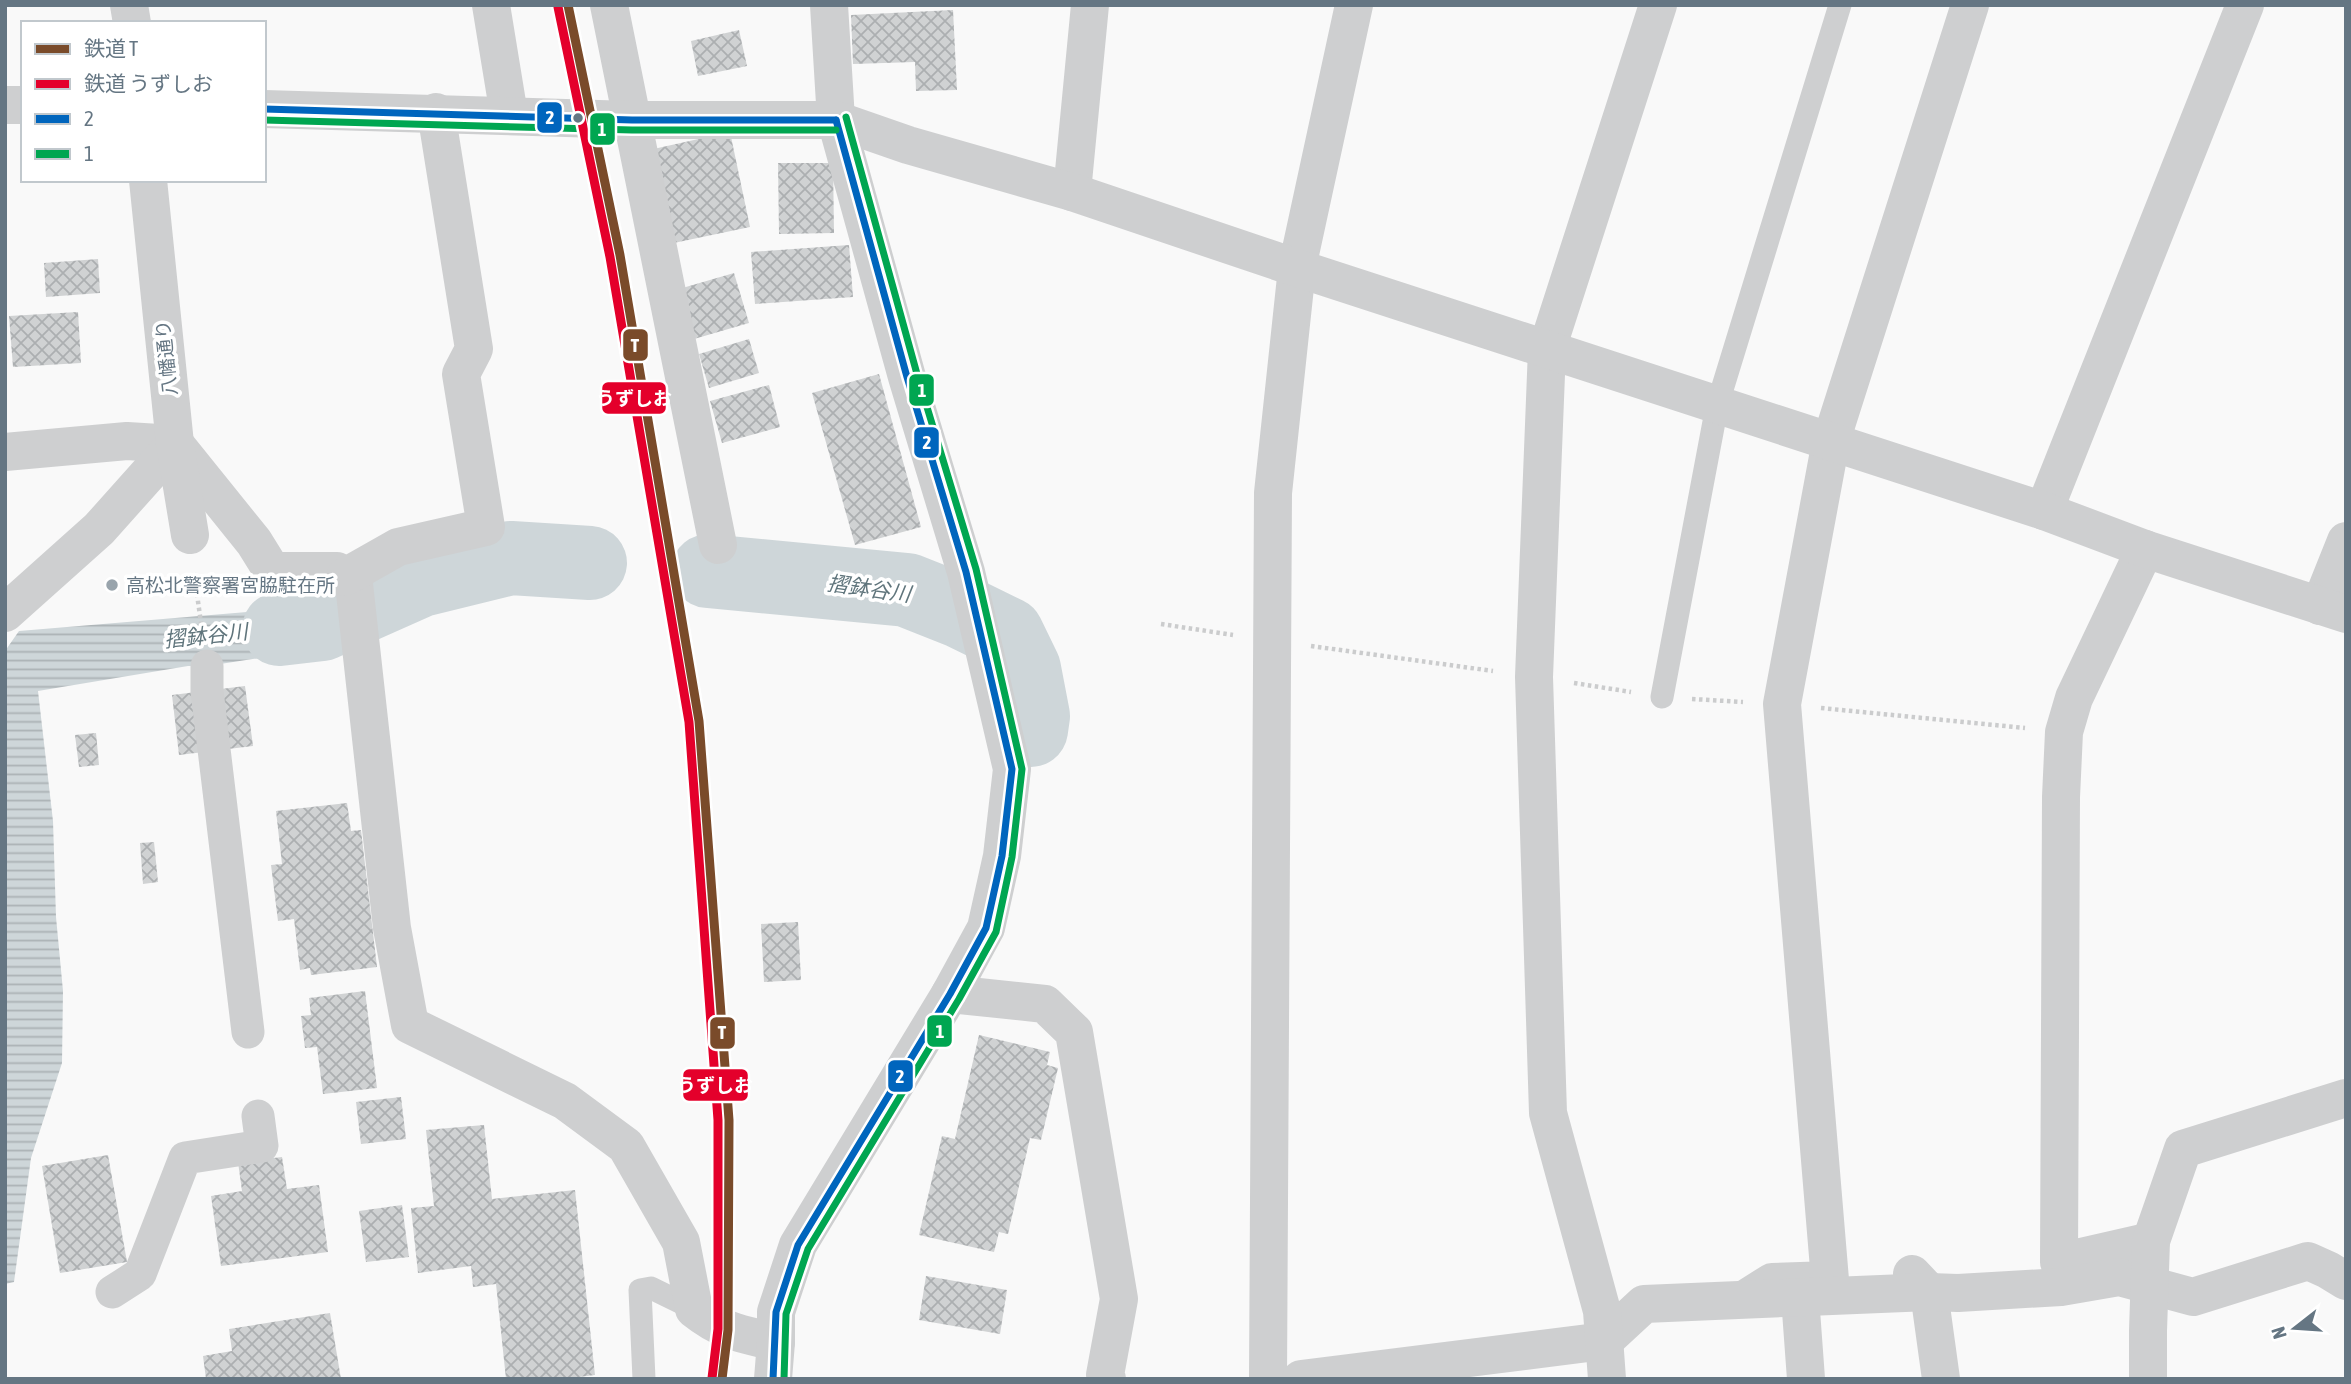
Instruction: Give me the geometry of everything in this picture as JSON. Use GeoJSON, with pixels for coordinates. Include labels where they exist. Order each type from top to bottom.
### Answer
{"type":"FeatureCollection","features":[{"type":"Feature","properties":{"kind":"street"},"geometry":{"type":"LineString","coordinates":[[491,5],[509,115]]}},
{"type":"Feature","properties":{"kind":"street"},"geometry":{"type":"LineString","coordinates":[[609,5],[718,544]]}},
{"type":"Feature","properties":{"kind":"street"},"geometry":{"type":"LineString","coordinates":[[775,1361],[776,1312],[798,1245],[950,993],[986,928],[1002,856],[1012,769],[970,592],[836,120],[829,5]]}},
{"type":"Feature","properties":{"kind":"street"},"geometry":{"type":"LineString","coordinates":[[1072,192],[1090,5]]}},
{"type":"Feature","properties":{"kind":"street"},"geometry":{"type":"LineString","coordinates":[[1268,1379],[1270,640],[1273,493],[1297,268],[1354,5]]}},
{"type":"Feature","properties":{"kind":"street"},"geometry":{"type":"LineString","coordinates":[[1607,1379],[1602,1311],[1548,1113],[1534,677],[1547,349],[1658,5]]}},
{"type":"Feature","properties":{"kind":"street"},"geometry":{"type":"LineString","coordinates":[[1806,1379],[1815,1288],[1782,704],[1831,441],[1970,5]]}},
{"type":"Feature","properties":{"kind":"street"},"geometry":{"type":"LineString","coordinates":[[2044,511],[2245,5]]}},
{"type":"Feature","properties":{"kind":"street"},"geometry":{"type":"LineString","coordinates":[[266,109],[436,112],[632,120],[836,120],[908,145],[1072,192],[2044,511],[2145,549],[2333,610],[2346,541]]}},
{"type":"Feature","properties":{"kind":"street"},"geometry":{"type":"LineString","coordinates":[[352,592],[398,547],[486,527],[461,374],[474,349],[436,112]]}},
{"type":"Feature","properties":{"kind":"street","name":"八幡通り"},"geometry":{"type":"LineString","coordinates":[[148,182],[175,444],[190,535]]}},
{"type":"Feature","properties":{"kind":"street"},"geometry":{"type":"LineString","coordinates":[[5,452],[127,440],[175,444],[254,542],[272,571],[337,571],[352,592],[392,928],[410,1025],[565,1101],[626,1146],[681,1242],[694,1308],[714,1324],[728,1330],[775,1361]]}},
{"type":"Feature","properties":{"kind":"street"},"geometry":{"type":"LineString","coordinates":[[5,613],[99,529],[175,444]]}},
{"type":"Feature","properties":{"kind":"street"},"geometry":{"type":"LineString","coordinates":[[2145,549],[2074,698],[2064,732],[2061,797],[2059,1262],[2151,1241]]}},
{"type":"Feature","properties":{"kind":"street"},"geometry":{"type":"LineString","coordinates":[[207,666],[207,691],[248,1032]]}},
{"type":"Feature","properties":{"kind":"street"},"geometry":{"type":"LineString","coordinates":[[950,993],[1045,1004],[1074,1032],[1119,1299],[1105,1375],[1107,1379]]}},
{"type":"Feature","properties":{"kind":"street"},"geometry":{"type":"LineString","coordinates":[[2148,1379],[2151,1241],[2183,1149],[2346,1098]]}},
{"type":"Feature","properties":{"kind":"street"},"geometry":{"type":"LineString","coordinates":[[112,1292],[140,1274],[186,1158],[262,1146],[258,1116]]}},
{"type":"Feature","properties":{"kind":"street"},"geometry":{"type":"LineString","coordinates":[[1301,1379],[1604,1341],[1644,1304],[1745,1299],[1815,1288],[1958,1293],[2060,1287],[2119,1277],[2193,1297],[2308,1261],[2346,1281]]}},
{"type":"Feature","properties":{"kind":"street"},"geometry":{"type":"LineString","coordinates":[[1928,1292],[1941,1379]]}},
{"type":"Feature","properties":{"kind":"lane"},"geometry":{"type":"LineString","coordinates":[[1662,697],[1717,405],[1840,5]]}},
{"type":"Feature","properties":{"kind":"lane"},"geometry":{"type":"LineString","coordinates":[[644,1379],[640,1290],[651,1288],[694,1308]]}},
{"type":"Feature","properties":{"kind":"path"},"geometry":{"type":"LineString","coordinates":[[1161,624],[1662,697],[1782,704],[2064,732]]}},
{"type":"Feature","properties":{"kind":"water"},"geometry":{"type":"Polygon","coordinates":[[[341,604],[346,645],[207,666],[188,666],[38,691],[53,821],[56,917],[63,991],[62,1063],[31,1158],[14,1282],[5,1284],[5,651],[19,631],[341,604]]]}},
{"type":"Feature","properties":{"kind":"building"},"geometry":{"type":"Polygon","coordinates":[[[953,10],[957,90],[916,91],[915,62],[853,64],[851,15],[953,10]]]}},
{"type":"Feature","properties":{"kind":"building"},"geometry":{"type":"Polygon","coordinates":[[[739,30],[747,66],[698,76],[691,41],[739,30]]]}},
{"type":"Feature","properties":{"kind":"building"},"geometry":{"type":"Polygon","coordinates":[[[730,132],[750,227],[669,244],[649,150],[730,132]]]}},
{"type":"Feature","properties":{"kind":"building"},"geometry":{"type":"Polygon","coordinates":[[[778,163],[833,163],[834,233],[779,234],[778,163]]]}},
{"type":"Feature","properties":{"kind":"building"},"geometry":{"type":"Polygon","coordinates":[[[849,245],[853,297],[755,304],[751,252],[849,245]]]}},
{"type":"Feature","properties":{"kind":"building"},"geometry":{"type":"Polygon","coordinates":[[[98,259],[100,293],[46,297],[44,263],[98,259]]]}},
{"type":"Feature","properties":{"kind":"building"},"geometry":{"type":"Polygon","coordinates":[[[734,273],[749,323],[694,339],[679,289],[734,273]]]}},
{"type":"Feature","properties":{"kind":"building"},"geometry":{"type":"Polygon","coordinates":[[[78,312],[81,363],[13,367],[9,316],[78,312]]]}},
{"type":"Feature","properties":{"kind":"building"},"geometry":{"type":"Polygon","coordinates":[[[749,339],[759,373],[709,388],[699,354],[749,339]]]}},
{"type":"Feature","properties":{"kind":"building"},"geometry":{"type":"Polygon","coordinates":[[[879,374],[921,527],[855,545],[812,393],[879,374]]]}},
{"type":"Feature","properties":{"kind":"building"},"geometry":{"type":"Polygon","coordinates":[[[769,385],[780,427],[722,443],[710,401],[769,385]]]}},
{"type":"Feature","properties":{"kind":"building"},"geometry":{"type":"Polygon","coordinates":[[[245,686],[253,746],[179,755],[172,695],[245,686]]]}},
{"type":"Feature","properties":{"kind":"building"},"geometry":{"type":"Polygon","coordinates":[[[96,733],[99,765],[79,767],[75,735],[96,733]]]}},
{"type":"Feature","properties":{"kind":"building"},"geometry":{"type":"Polygon","coordinates":[[[347,803],[351,831],[361,830],[377,967],[311,975],[310,968],[300,970],[294,919],[278,921],[271,865],[282,864],[276,811],[347,803]]]}},
{"type":"Feature","properties":{"kind":"building"},"geometry":{"type":"Polygon","coordinates":[[[154,842],[158,882],[143,884],[140,843],[154,842]]]}},
{"type":"Feature","properties":{"kind":"building"},"geometry":{"type":"Polygon","coordinates":[[[798,922],[801,980],[764,982],[761,924],[798,922]]]}},
{"type":"Feature","properties":{"kind":"building"},"geometry":{"type":"Polygon","coordinates":[[[365,991],[377,1088],[323,1094],[317,1047],[305,1048],[301,1016],[311,1015],[309,998],[365,991]]]}},
{"type":"Feature","properties":{"kind":"building"},"geometry":{"type":"Polygon","coordinates":[[[979,1035],[1050,1052],[1047,1065],[1058,1068],[1041,1140],[1030,1138],[1008,1234],[999,1232],[994,1252],[919,1235],[942,1136],[955,1139],[979,1035]]]}},
{"type":"Feature","properties":{"kind":"building"},"geometry":{"type":"Polygon","coordinates":[[[401,1097],[406,1139],[361,1144],[356,1102],[401,1097]]]}},
{"type":"Feature","properties":{"kind":"building"},"geometry":{"type":"Polygon","coordinates":[[[484,1125],[492,1199],[575,1190],[595,1375],[563,1379],[506,1379],[496,1284],[473,1287],[471,1266],[418,1273],[411,1208],[434,1206],[426,1130],[484,1125]]]}},
{"type":"Feature","properties":{"kind":"building"},"geometry":{"type":"Polygon","coordinates":[[[108,1155],[127,1262],[60,1273],[42,1166],[108,1155]]]}},
{"type":"Feature","properties":{"kind":"building"},"geometry":{"type":"Polygon","coordinates":[[[282,1157],[287,1189],[319,1185],[328,1252],[221,1266],[211,1196],[242,1191],[238,1162],[282,1157]]]}},
{"type":"Feature","properties":{"kind":"building"},"geometry":{"type":"Polygon","coordinates":[[[402,1205],[409,1257],[366,1262],[359,1211],[402,1205]]]}},
{"type":"Feature","properties":{"kind":"building"},"geometry":{"type":"Polygon","coordinates":[[[926,1276],[1007,1290],[1000,1334],[919,1320],[926,1276]]]}},
{"type":"Feature","properties":{"kind":"building"},"geometry":{"type":"Polygon","coordinates":[[[330,1313],[341,1379],[206,1379],[203,1356],[232,1351],[229,1329],[330,1313]]]}},
{"type":"Feature","properties":{"kind":"waterway","name":"摺鉢谷川"},"geometry":{"type":"LineString","coordinates":[[279,629],[322,624],[421,580],[511,558],[590,563]]}},
{"type":"Feature","properties":{"kind":"waterway","name":"摺鉢谷川"},"geometry":{"type":"LineString","coordinates":[[708,571],[907,590],[960,611],[1007,634],[1024,669],[1033,716],[1031,730]]}},
{"type":"Feature","properties":{"kind":"rail line","name":"T"},"geometry":{"type":"LineString","coordinates":[[568,5],[620,255],[699,721],[729,1120],[728,1330],[722,1379]]}},
{"type":"Feature","properties":{"kind":"rail line","name":"うずしお"},"geometry":{"type":"LineString","coordinates":[[558,7],[610,257],[689,722],[718,1120],[718,1329],[712,1378]]}},
{"type":"Feature","properties":{"kind":"transit line","name":"2"},"geometry":{"type":"LineString","coordinates":[[266,109],[632,120],[836,120]]}},
{"type":"Feature","properties":{"kind":"transit line","name":"1"},"geometry":{"type":"LineString","coordinates":[[784,1379],[786,1314],[808,1249],[959,999],[996,932],[1012,857],[1022,769],[976,569],[917,374],[846,117]]}},
{"type":"Feature","properties":{"kind":"transit line","name":"1"},"geometry":{"type":"LineString","coordinates":[[266,120],[632,130],[836,130]]}},
{"type":"Feature","properties":{"kind":"transit line","name":"2"},"geometry":{"type":"LineString","coordinates":[[773,1379],[776,1312],[798,1245],[950,994],[986,928],[1002,856],[1012,769],[966,572],[907,377],[836,120]]}},
{"type":"Feature","properties":{"kind":"place","name":"高松北警察署宮脇駐在所"},"geometry":{"type":"Point","coordinates":[112,585]}}]}
